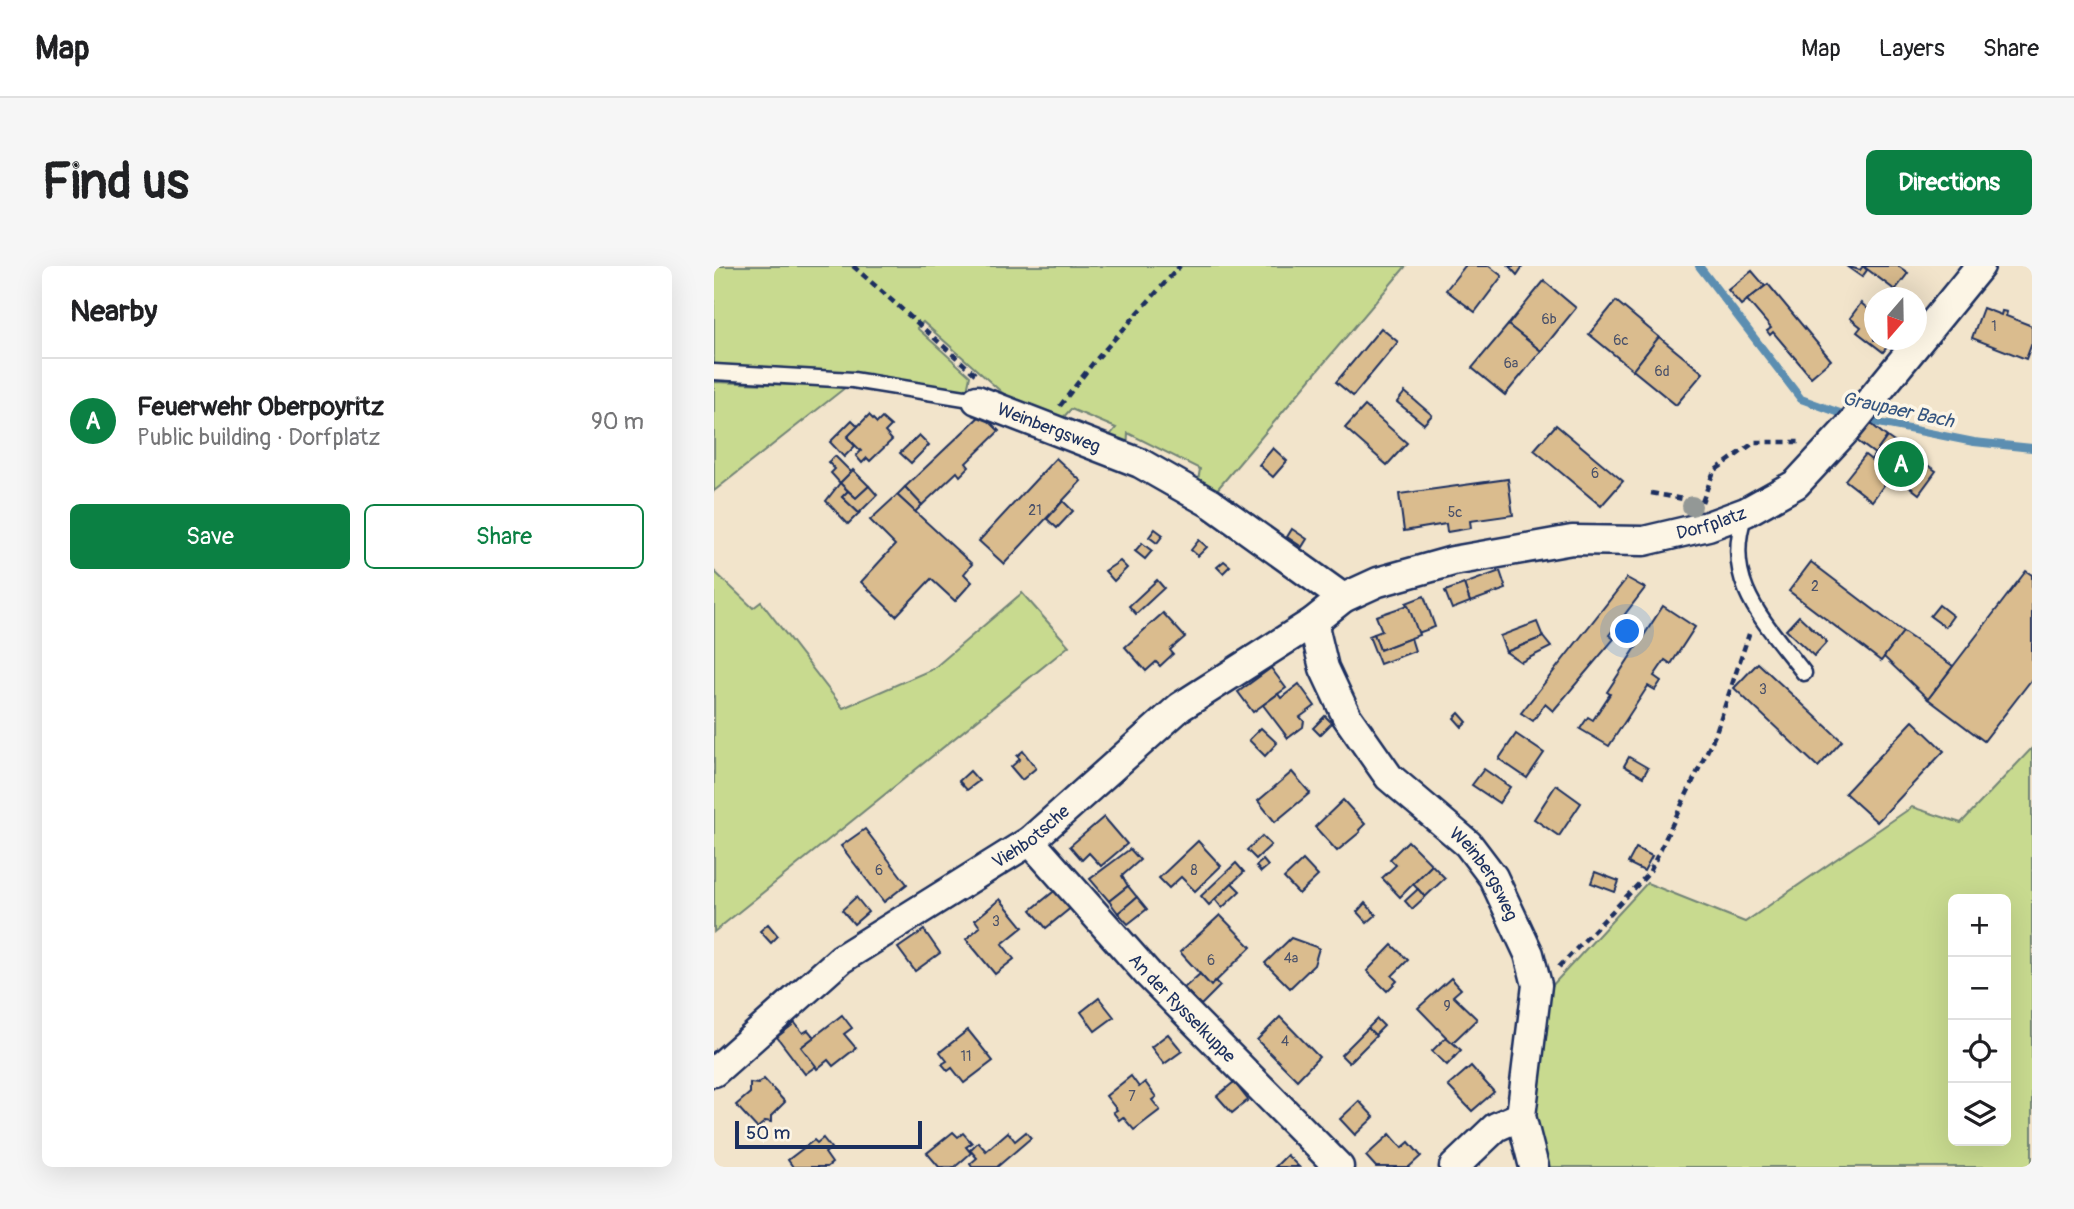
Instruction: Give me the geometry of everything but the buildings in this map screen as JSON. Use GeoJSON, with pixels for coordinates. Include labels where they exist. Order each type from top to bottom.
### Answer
{"type":"FeatureCollection","features":[{"type":"Feature","properties":{"kind":"street","name":"Dorfplatz"},"geometry":{"type":"LineString","coordinates":[[1343,598],[1378,582],[1453,561],[1573,540],[1644,541],[1708,526],[1746,512],[1796,484],[1866,407],[1980,266]]}},
{"type":"Feature","properties":{"kind":"street","name":"Weinbergsweg"},"geometry":{"type":"LineString","coordinates":[[981,401],[1140,463],[1212,504],[1343,598]]}},
{"type":"Feature","properties":{"kind":"street","name":"Viehbotsche"},"geometry":{"type":"LineString","coordinates":[[714,1072],[841,959],[1030,841],[1180,707],[1313,622],[1343,598]]}},
{"type":"Feature","properties":{"kind":"street","name":"Weinbergsweg"},"geometry":{"type":"LineString","coordinates":[[1313,622],[1324,668],[1347,717],[1389,777],[1468,844],[1493,877],[1530,954],[1537,985],[1521,1116],[1535,1167]]}},
{"type":"Feature","properties":{"kind":"street","name":"An der Rysselkuppe"},"geometry":{"type":"LineString","coordinates":[[1030,841],[1148,974],[1339,1167]]}},
{"type":"Feature","properties":{"kind":"street"},"geometry":{"type":"LineString","coordinates":[[1454,1167],[1496,1127],[1521,1116]]}},
{"type":"Feature","properties":{"kind":"lane","name":"Weinbergsweg"},"geometry":{"type":"LineString","coordinates":[[714,372],[853,380],[981,401]]}},
{"type":"Feature","properties":{"kind":"lane"},"geometry":{"type":"LineString","coordinates":[[1746,512],[1738,534],[1742,583],[1755,609],[1804,673]]}},
{"type":"Feature","properties":{"kind":"path"},"geometry":{"type":"LineString","coordinates":[[853,266],[974,372],[981,401]]}},
{"type":"Feature","properties":{"kind":"path"},"geometry":{"type":"LineString","coordinates":[[1057,410],[1093,363],[1180,266]]}},
{"type":"Feature","properties":{"kind":"path"},"geometry":{"type":"LineString","coordinates":[[1708,526],[1702,502],[1714,471],[1755,442],[1841,435]]}},
{"type":"Feature","properties":{"kind":"path"},"geometry":{"type":"LineString","coordinates":[[1537,985],[1555,972],[1649,873],[1715,735],[1755,609]]}},
{"type":"Feature","properties":{"kind":"green space"},"geometry":{"type":"Polygon","coordinates":[[[714,266],[1406,266],[1215,492],[1197,487],[1200,469],[1128,433],[1127,450],[1105,441],[1116,428],[1071,409],[1059,422],[1016,405],[923,322],[917,328],[970,376],[967,390],[956,393],[852,374],[714,365],[714,266]]]}},
{"type":"Feature","properties":{"kind":"green space"},"geometry":{"type":"Polygon","coordinates":[[[714,382],[846,387],[714,491],[714,382]]]}},
{"type":"Feature","properties":{"kind":"green space"},"geometry":{"type":"Polygon","coordinates":[[[714,571],[753,608],[761,602],[843,708],[933,669],[1022,593],[1069,646],[714,932],[714,571]]]}},
{"type":"Feature","properties":{"kind":"green space"},"geometry":{"type":"Polygon","coordinates":[[[2032,748],[2032,1167],[1542,1167],[1532,1112],[1549,989],[1647,883],[1745,922],[1912,807],[1961,823],[2032,748]]]}},
{"type":"Feature","properties":{"kind":"waterway","name":"Graupaer Bach"},"geometry":{"type":"LineString","coordinates":[[1699,266],[1801,399],[1851,417]]}},
{"type":"Feature","properties":{"kind":"waterway","name":"Graupaer Bach"},"geometry":{"type":"LineString","coordinates":[[1864,420],[1974,442],[2032,448]]}},
{"type":"Feature","properties":{"kind":"place","name":"Feuerwehr Oberpoyritz"},"geometry":{"type":"Point","coordinates":[1901,464]}}]}
